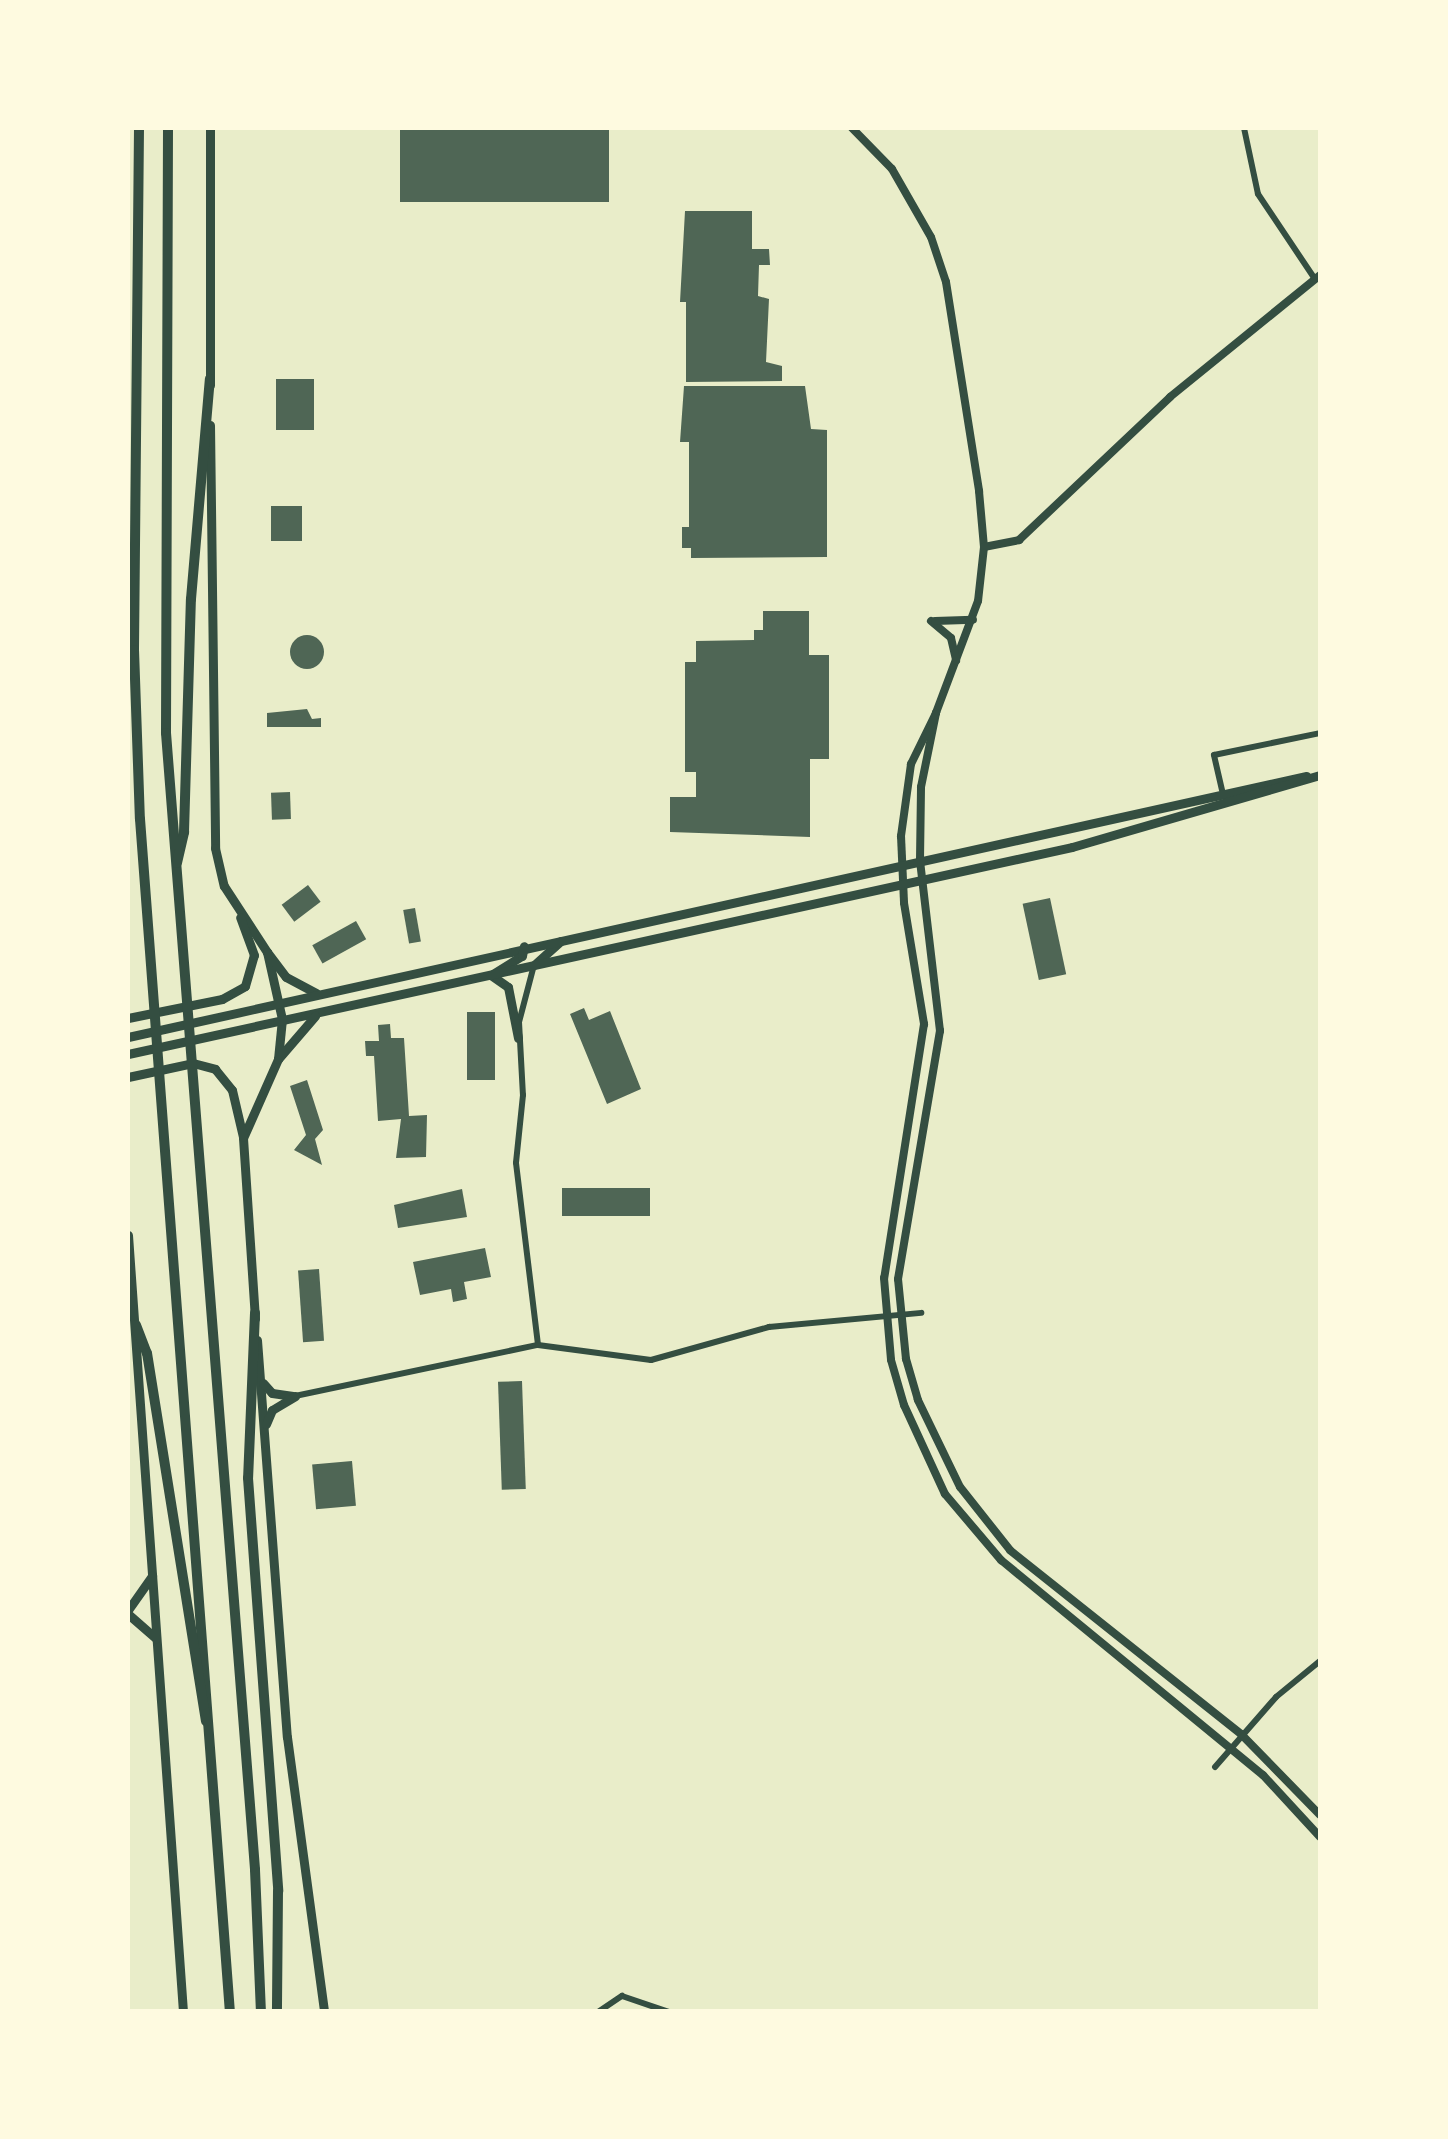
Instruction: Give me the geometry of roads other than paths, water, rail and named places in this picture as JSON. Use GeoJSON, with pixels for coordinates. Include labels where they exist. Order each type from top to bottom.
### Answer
{"type":"FeatureCollection","features":[{"type":"Feature","properties":{"kind":"highway"},"geometry":{"type":"LineString","coordinates":[[139,128],[134,558],[140,820],[230,2012]]}},
{"type":"Feature","properties":{"kind":"highway"},"geometry":{"type":"LineString","coordinates":[[168,128],[165,645],[174,874],[255,1870],[261,2012]]}},
{"type":"Feature","properties":{"kind":"highway"},"geometry":{"type":"LineString","coordinates":[[174,874],[184,832],[190,598],[210,379]]}},
{"type":"Feature","properties":{"kind":"highway"},"geometry":{"type":"LineString","coordinates":[[128,538],[134,558]]}},
{"type":"Feature","properties":{"kind":"highway"},"geometry":{"type":"LineString","coordinates":[[255,1314],[248,1478],[278,1891],[277,2012]]}},
{"type":"Feature","properties":{"kind":"highway"},"geometry":{"type":"LineString","coordinates":[[136,1324],[147,1353],[170,1486],[199,1705],[209,1727]]}},
{"type":"Feature","properties":{"kind":"main road"},"geometry":{"type":"LineString","coordinates":[[128,1018],[222,999],[245,986],[254,968],[215,848],[210,128]]}},
{"type":"Feature","properties":{"kind":"main road"},"geometry":{"type":"LineString","coordinates":[[128,1037],[1222,790],[1320,774]]}},
{"type":"Feature","properties":{"kind":"main road"},"geometry":{"type":"LineString","coordinates":[[128,1054],[1072,847],[1320,774]]}},
{"type":"Feature","properties":{"kind":"main road"},"geometry":{"type":"LineString","coordinates":[[238,912],[286,977],[318,994]]}},
{"type":"Feature","properties":{"kind":"main road"},"geometry":{"type":"LineString","coordinates":[[534,965],[568,937]]}},
{"type":"Feature","properties":{"kind":"main road"},"geometry":{"type":"LineString","coordinates":[[492,975],[522,956],[524,946]]}},
{"type":"Feature","properties":{"kind":"main road"},"geometry":{"type":"LineString","coordinates":[[267,952],[281,1003],[278,1059]]}},
{"type":"Feature","properties":{"kind":"main road"},"geometry":{"type":"LineString","coordinates":[[492,975],[508,988],[518,1038]]}},
{"type":"Feature","properties":{"kind":"main road"},"geometry":{"type":"LineString","coordinates":[[243,1138],[278,1059],[317,1014]]}},
{"type":"Feature","properties":{"kind":"main road"},"geometry":{"type":"LineString","coordinates":[[128,1077],[204,1064],[224,1076],[243,1138],[286,1736],[324,2012]]}},
{"type":"Feature","properties":{"kind":"main road"},"geometry":{"type":"LineString","coordinates":[[128,1236],[183,2012]]}},
{"type":"Feature","properties":{"kind":"main road"},"geometry":{"type":"LineString","coordinates":[[261,1381],[272,1393],[296,1396]]}},
{"type":"Feature","properties":{"kind":"main road"},"geometry":{"type":"LineString","coordinates":[[264,1427],[272,1410],[296,1396]]}},
{"type":"Feature","properties":{"kind":"main road"},"geometry":{"type":"LineString","coordinates":[[153,1574],[128,1612],[158,1642]]}},
{"type":"Feature","properties":{"kind":"street"},"geometry":{"type":"LineString","coordinates":[[852,128],[892,169],[939,258],[984,547],[973,620],[911,764],[901,864],[923,999],[923,1049],[889,1221],[884,1316],[891,1360],[922,1451],[971,1529],[1032,1589],[1230,1747],[1320,1837]]}},
{"type":"Feature","properties":{"kind":"street"},"geometry":{"type":"LineString","coordinates":[[984,547],[1019,540],[1170,396],[1318,277],[1258,194],[1244,128]]}},
{"type":"Feature","properties":{"kind":"street"},"geometry":{"type":"LineString","coordinates":[[954,670],[956,647],[931,620],[973,620]]}},
{"type":"Feature","properties":{"kind":"street"},"geometry":{"type":"LineString","coordinates":[[936,713],[921,787],[920,860],[940,1030],[934,1091],[901,1236],[899,1316],[918,1400],[960,1487],[984,1520],[1041,1577],[1242,1734],[1320,1815]]}},
{"type":"Feature","properties":{"kind":"street"},"geometry":{"type":"LineString","coordinates":[[1222,790],[1214,754],[1320,734]]}},
{"type":"Feature","properties":{"kind":"street"},"geometry":{"type":"LineString","coordinates":[[534,965],[518,1038],[523,1095],[516,1162],[538,1344]]}},
{"type":"Feature","properties":{"kind":"street"},"geometry":{"type":"LineString","coordinates":[[296,1396],[538,1344],[612,1360],[651,1360],[768,1327],[921,1313]]}},
{"type":"Feature","properties":{"kind":"street"},"geometry":{"type":"LineString","coordinates":[[1215,1767],[1242,1734],[1320,1661]]}},
{"type":"Feature","properties":{"kind":"street"},"geometry":{"type":"LineString","coordinates":[[598,2012],[622,1996],[669,2012]]}}]}
